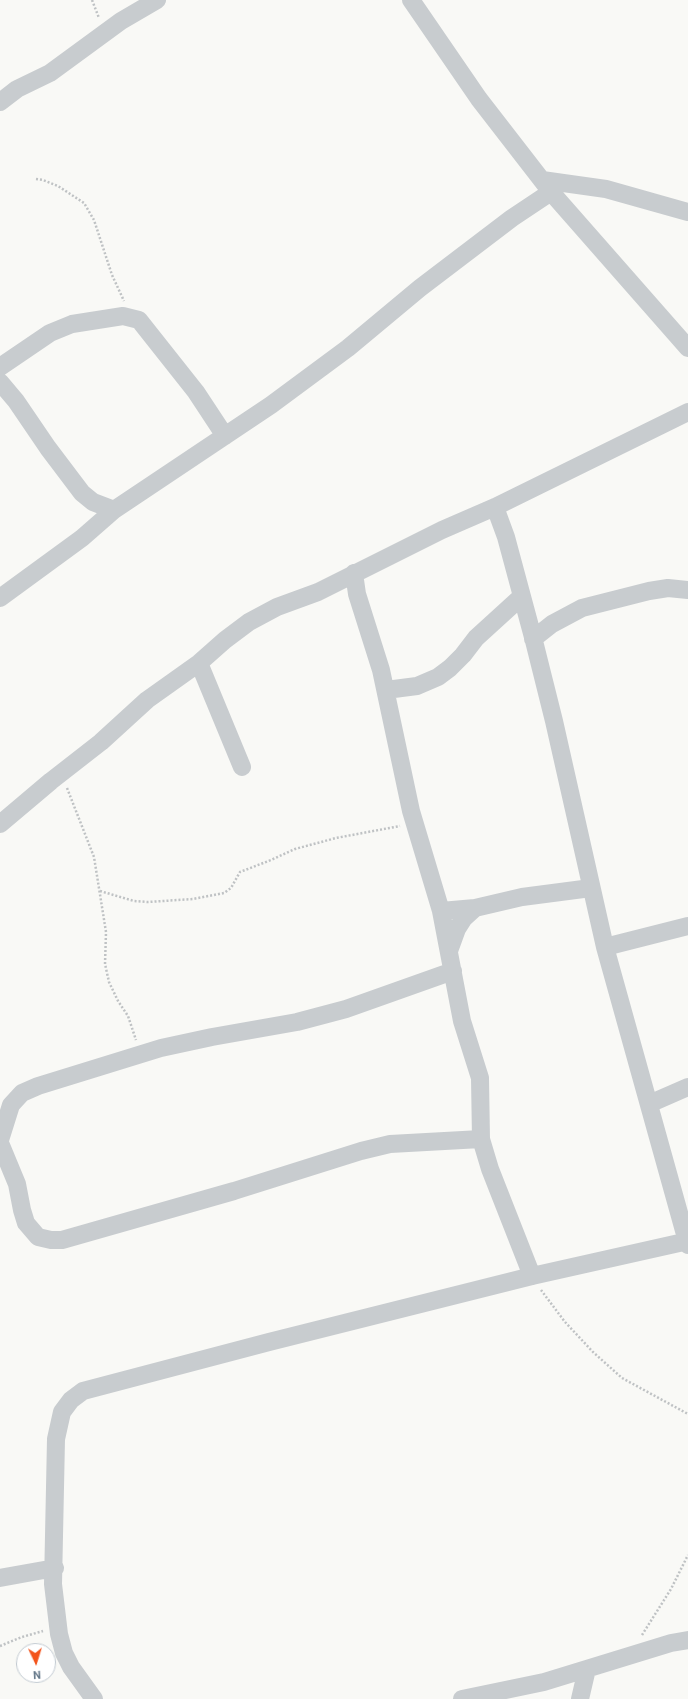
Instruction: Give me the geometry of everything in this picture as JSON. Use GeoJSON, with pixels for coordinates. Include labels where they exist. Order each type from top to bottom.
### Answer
{"type":"FeatureCollection","features":[{"type":"Feature","properties":{"kind":"street"},"geometry":{"type":"LineString","coordinates":[[0,102],[17,89],[50,73],[121,21],[157,0]]}},
{"type":"Feature","properties":{"kind":"street"},"geometry":{"type":"LineString","coordinates":[[411,0],[479,99],[546,186],[688,348]]}},
{"type":"Feature","properties":{"kind":"street"},"geometry":{"type":"LineString","coordinates":[[0,598],[82,538],[114,510],[271,405],[348,348],[420,288],[512,218],[546,186],[606,188],[688,212]]}},
{"type":"Feature","properties":{"kind":"street"},"geometry":{"type":"LineString","coordinates":[[0,367],[50,333],[72,324],[124,316],[135,318],[139,320],[150,332],[196,392],[225,436]]}},
{"type":"Feature","properties":{"kind":"street"},"geometry":{"type":"LineString","coordinates":[[0,382],[16,401],[48,448],[82,492],[93,502],[114,510]]}},
{"type":"Feature","properties":{"kind":"street"},"geometry":{"type":"LineString","coordinates":[[0,824],[101,742],[148,700],[199,663],[225,640],[250,622],[277,607],[318,592],[442,530],[495,506],[688,412]]}},
{"type":"Feature","properties":{"kind":"street"},"geometry":{"type":"LineString","coordinates":[[94,1699],[71,1667],[64,1653],[58,1628],[53,1584],[56,1434],[62,1412],[71,1400],[83,1392],[277,1340],[532,1276],[688,1243],[604,947],[554,721],[506,537],[495,506]]}},
{"type":"Feature","properties":{"kind":"street"},"geometry":{"type":"LineString","coordinates":[[354,573],[357,594],[386,690],[414,823],[441,911],[462,1021],[480,1078],[481,1139],[490,1169],[532,1276]]}},
{"type":"Feature","properties":{"kind":"street"},"geometry":{"type":"LineString","coordinates":[[533,638],[552,624],[582,608],[648,591],[668,588],[688,590]]}},
{"type":"Feature","properties":{"kind":"street"},"geometry":{"type":"LineString","coordinates":[[386,690],[417,686],[438,677],[450,668],[476,638],[521,597]]}},
{"type":"Feature","properties":{"kind":"street"},"geometry":{"type":"LineString","coordinates":[[199,663],[242,768]]}},
{"type":"Feature","properties":{"kind":"street"},"geometry":{"type":"LineString","coordinates":[[441,911],[475,908],[522,897],[591,888]]}},
{"type":"Feature","properties":{"kind":"street"},"geometry":{"type":"LineString","coordinates":[[449,951],[457,929],[464,918],[475,908]]}},
{"type":"Feature","properties":{"kind":"street"},"geometry":{"type":"LineString","coordinates":[[604,947],[688,926]]}},
{"type":"Feature","properties":{"kind":"street"},"geometry":{"type":"LineString","coordinates":[[0,1140],[10,1105],[22,1093],[38,1086],[160,1048],[297,1022],[346,1009],[453,971]]}},
{"type":"Feature","properties":{"kind":"street"},"geometry":{"type":"LineString","coordinates":[[649,1104],[688,1087]]}},
{"type":"Feature","properties":{"kind":"street"},"geometry":{"type":"LineString","coordinates":[[0,1143],[17,1184],[26,1223],[38,1237],[51,1240],[62,1240],[390,1144],[481,1139]]}},
{"type":"Feature","properties":{"kind":"street"},"geometry":{"type":"LineString","coordinates":[[0,1578],[54,1568]]}},
{"type":"Feature","properties":{"kind":"street"},"geometry":{"type":"LineString","coordinates":[[462,1699],[544,1682],[671,1643],[688,1640]]}},
{"type":"Feature","properties":{"kind":"street"},"geometry":{"type":"LineString","coordinates":[[580,1699],[587,1669]]}},
{"type":"Feature","properties":{"kind":"path"},"geometry":{"type":"LineString","coordinates":[[36,179],[58,186],[84,203],[94,220],[119,291],[125,304],[135,318]]}},
{"type":"Feature","properties":{"kind":"path"},"geometry":{"type":"LineString","coordinates":[[61,773],[94,857],[106,932],[105,964],[109,982],[118,1001],[128,1016],[141,1055]]}},
{"type":"Feature","properties":{"kind":"path"},"geometry":{"type":"LineString","coordinates":[[100,891],[134,901],[148,902],[193,899],[224,893],[231,888],[240,872],[295,849],[336,838],[414,823]]}},
{"type":"Feature","properties":{"kind":"path"},"geometry":{"type":"LineString","coordinates":[[532,1276],[565,1322],[593,1352],[616,1373],[642,1390],[688,1414]]}},
{"type":"Feature","properties":{"kind":"path"},"geometry":{"type":"LineString","coordinates":[[628,1656],[671,1589],[688,1555]]}},
{"type":"Feature","properties":{"kind":"path"},"geometry":{"type":"LineString","coordinates":[[0,1646],[22,1637],[58,1628]]}}]}
